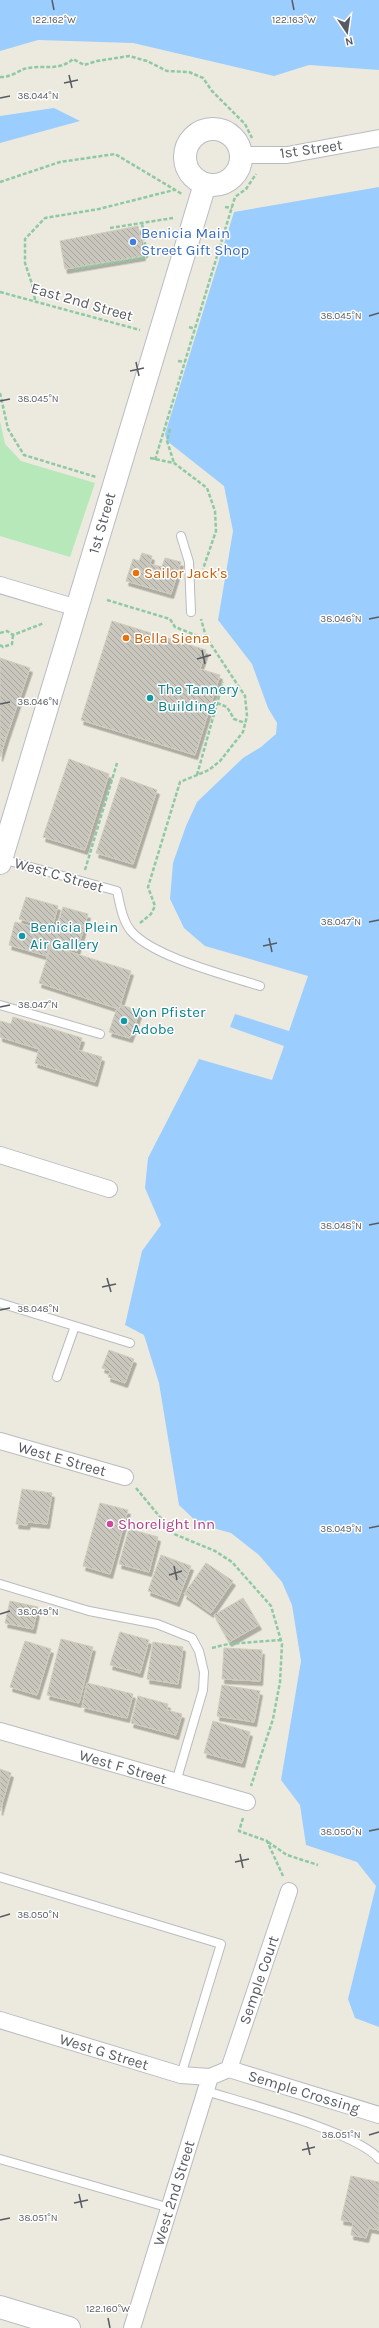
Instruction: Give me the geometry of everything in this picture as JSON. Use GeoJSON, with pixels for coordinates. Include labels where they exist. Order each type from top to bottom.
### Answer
{"type":"FeatureCollection","features":[{"type":"Feature","properties":{"kind":"main road"},"geometry":{"type":"LineString","coordinates":[[217,129],[226,132],[239,145],[247,147],[238,172],[232,179],[202,191],[190,173],[186,160],[187,147],[199,133],[217,129]]}},
{"type":"Feature","properties":{"kind":"main road","name":"1st Street"},"geometry":{"type":"LineString","coordinates":[[1,861],[157,336],[202,191]]}},
{"type":"Feature","properties":{"kind":"main road"},"geometry":{"type":"LineString","coordinates":[[0,2307],[69,2328]]}},
{"type":"Feature","properties":{"kind":"street","name":"1st Street"},"geometry":{"type":"LineString","coordinates":[[247,147],[286,155],[379,138]]}},
{"type":"Feature","properties":{"kind":"street"},"geometry":{"type":"LineString","coordinates":[[0,585],[77,608]]}},
{"type":"Feature","properties":{"kind":"street"},"geometry":{"type":"LineString","coordinates":[[0,1155],[109,1189]]}},
{"type":"Feature","properties":{"kind":"street","name":"West E Street"},"geometry":{"type":"LineString","coordinates":[[0,1440],[125,1477]]}},
{"type":"Feature","properties":{"kind":"street","name":"West F Street"},"geometry":{"type":"LineString","coordinates":[[0,1731],[247,1802]]}},
{"type":"Feature","properties":{"kind":"street","name":"Semple Court"},"geometry":{"type":"LineString","coordinates":[[228,2069],[289,1891]]}},
{"type":"Feature","properties":{"kind":"street","name":"West G Street"},"geometry":{"type":"LineString","coordinates":[[0,2020],[208,2084]]}},
{"type":"Feature","properties":{"kind":"street"},"geometry":{"type":"LineString","coordinates":[[208,2084],[228,2069]]}},
{"type":"Feature","properties":{"kind":"street","name":"Semple Crossing"},"geometry":{"type":"LineString","coordinates":[[228,2069],[379,2115]]}},
{"type":"Feature","properties":{"kind":"street","name":"West 2nd Street"},"geometry":{"type":"LineString","coordinates":[[132,2328],[208,2084]]}},
{"type":"Feature","properties":{"kind":"lane"},"geometry":{"type":"LineString","coordinates":[[181,536],[189,562],[191,612]]}},
{"type":"Feature","properties":{"kind":"lane","name":"West C Street"},"geometry":{"type":"LineString","coordinates":[[1,861],[118,891],[123,915],[131,931]]}},
{"type":"Feature","properties":{"kind":"lane"},"geometry":{"type":"LineString","coordinates":[[131,931],[143,942],[169,955],[260,986]]}},
{"type":"Feature","properties":{"kind":"lane"},"geometry":{"type":"LineString","coordinates":[[0,1005],[100,1034]]}},
{"type":"Feature","properties":{"kind":"lane"},"geometry":{"type":"LineString","coordinates":[[0,1303],[130,1343]]}},
{"type":"Feature","properties":{"kind":"lane"},"geometry":{"type":"LineString","coordinates":[[57,1377],[75,1326]]}},
{"type":"Feature","properties":{"kind":"lane"},"geometry":{"type":"LineString","coordinates":[[0,1584],[89,1611],[157,1624],[192,1638],[204,1672],[203,1690],[176,1782]]}},
{"type":"Feature","properties":{"kind":"lane"},"geometry":{"type":"LineString","coordinates":[[0,1877],[221,1944],[181,2075]]}},
{"type":"Feature","properties":{"kind":"lane"},"geometry":{"type":"LineString","coordinates":[[208,2084],[346,2137],[374,2153],[379,2159]]}},
{"type":"Feature","properties":{"kind":"lane"},"geometry":{"type":"LineString","coordinates":[[0,2159],[170,2208]]}},
{"type":"Feature","properties":{"kind":"path"},"geometry":{"type":"LineString","coordinates":[[0,77],[35,67],[57,67],[66,65],[73,59],[84,65],[97,61],[129,56],[147,61],[167,71],[189,72],[203,78],[212,91],[245,124],[247,147]]}},
{"type":"Feature","properties":{"kind":"path"},"geometry":{"type":"LineString","coordinates":[[0,182],[60,162],[115,154],[180,194],[202,191]]}},
{"type":"Feature","properties":{"kind":"path"},"geometry":{"type":"LineString","coordinates":[[156,460],[235,197],[246,189],[256,174]]}},
{"type":"Feature","properties":{"kind":"path"},"geometry":{"type":"LineString","coordinates":[[35,300],[32,284],[25,263],[25,239],[45,218],[99,210],[174,190]]}},
{"type":"Feature","properties":{"kind":"path"},"geometry":{"type":"LineString","coordinates":[[225,207],[232,208]]}},
{"type":"Feature","properties":{"kind":"path"},"geometry":{"type":"LineString","coordinates":[[110,228],[180,218]]}},
{"type":"Feature","properties":{"kind":"path"},"geometry":{"type":"LineString","coordinates":[[75,269],[147,257],[142,223]]}},
{"type":"Feature","properties":{"kind":"path","name":"East 2nd Street"},"geometry":{"type":"LineString","coordinates":[[0,292],[35,300],[157,336]]}},
{"type":"Feature","properties":{"kind":"path"},"geometry":{"type":"LineString","coordinates":[[189,327],[195,329]]}},
{"type":"Feature","properties":{"kind":"path"},"geometry":{"type":"LineString","coordinates":[[178,361],[185,362]]}},
{"type":"Feature","properties":{"kind":"path"},"geometry":{"type":"LineString","coordinates":[[0,393],[8,429],[24,455],[99,478]]}},
{"type":"Feature","properties":{"kind":"path"},"geometry":{"type":"LineString","coordinates":[[170,429],[167,441],[174,463]]}},
{"type":"Feature","properties":{"kind":"path"},"geometry":{"type":"LineString","coordinates":[[150,458],[174,463],[207,488],[215,511],[216,531],[201,576]]}},
{"type":"Feature","properties":{"kind":"path"},"geometry":{"type":"LineString","coordinates":[[107,600],[170,619],[175,627],[208,640]]}},
{"type":"Feature","properties":{"kind":"path"},"geometry":{"type":"LineString","coordinates":[[131,931],[151,914],[155,906],[148,887],[180,782],[209,770],[220,761],[244,732],[247,716],[245,696],[208,640],[200,614]]}},
{"type":"Feature","properties":{"kind":"path"},"geometry":{"type":"LineString","coordinates":[[13,635],[44,623]]}},
{"type":"Feature","properties":{"kind":"path"},"geometry":{"type":"LineString","coordinates":[[0,633],[7,631],[13,635]]}},
{"type":"Feature","properties":{"kind":"path"},"geometry":{"type":"LineString","coordinates":[[0,644],[3,647],[12,644],[13,635]]}},
{"type":"Feature","properties":{"kind":"path"},"geometry":{"type":"LineString","coordinates":[[197,775],[223,682]]}},
{"type":"Feature","properties":{"kind":"path"},"geometry":{"type":"LineString","coordinates":[[217,703],[227,707],[234,719],[245,723]]}},
{"type":"Feature","properties":{"kind":"path"},"geometry":{"type":"LineString","coordinates":[[81,881],[117,763]]}},
{"type":"Feature","properties":{"kind":"path"},"geometry":{"type":"LineString","coordinates":[[125,1477],[174,1534],[215,1551],[232,1562],[271,1606],[280,1640],[280,1682],[273,1719],[264,1752],[252,1779],[240,1831],[267,1841],[287,1855],[318,1865]]}},
{"type":"Feature","properties":{"kind":"path"},"geometry":{"type":"LineString","coordinates":[[209,1649],[228,1644],[280,1640]]}},
{"type":"Feature","properties":{"kind":"path"},"geometry":{"type":"LineString","coordinates":[[267,1841],[289,1891]]}},
{"type":"Feature","properties":{"kind":"green space"},"geometry":{"type":"Polygon","coordinates":[[[0,421],[5,444],[21,461],[95,483],[70,557],[0,536],[0,421]]]}},
{"type":"Feature","properties":{"kind":"water"},"geometry":{"type":"Polygon","coordinates":[[[0,0],[379,0],[379,70],[309,65],[274,76],[133,43],[38,40],[0,51],[0,0]]]}},
{"type":"Feature","properties":{"kind":"water"},"geometry":{"type":"Polygon","coordinates":[[[54,108],[80,121],[0,143],[0,116],[54,108]]]}},
{"type":"Feature","properties":{"kind":"water"},"geometry":{"type":"Polygon","coordinates":[[[379,187],[379,2027],[355,2018],[348,1999],[376,1886],[357,1862],[306,1845],[300,1805],[281,1780],[301,1661],[292,1605],[282,1582],[259,1555],[231,1533],[199,1524],[179,1505],[159,1383],[144,1335],[125,1325],[142,1251],[161,1225],[145,1188],[148,1158],[199,1059],[272,1080],[284,1046],[230,1027],[235,1014],[289,1031],[308,976],[205,946],[184,928],[170,899],[173,863],[186,826],[197,802],[243,758],[261,747],[276,734],[277,723],[268,708],[252,664],[218,620],[233,531],[224,486],[167,441],[165,434],[234,212],[379,187]]]}},
{"type":"Feature","properties":{"kind":"building"},"geometry":{"type":"Polygon","coordinates":[[[138,226],[143,256],[65,269],[60,241],[138,226]]]}},
{"type":"Feature","properties":{"kind":"building"},"geometry":{"type":"Polygon","coordinates":[[[142,553],[152,556],[150,564],[162,567],[165,558],[181,562],[171,594],[126,581],[133,559],[139,561],[142,553]]]}},
{"type":"Feature","properties":{"kind":"building","name":"The Tannery Building"},"geometry":{"type":"Polygon","coordinates":[[[112,621],[206,650],[200,669],[220,675],[195,755],[81,720],[112,621]]]}},
{"type":"Feature","properties":{"kind":"building"},"geometry":{"type":"Polygon","coordinates":[[[0,658],[30,668],[6,738],[0,736],[0,658]]]}},
{"type":"Feature","properties":{"kind":"building"},"geometry":{"type":"Polygon","coordinates":[[[0,736],[6,738],[0,757],[0,736]]]}},
{"type":"Feature","properties":{"kind":"building"},"geometry":{"type":"Polygon","coordinates":[[[69,759],[109,774],[85,850],[43,837],[69,759]]]}},
{"type":"Feature","properties":{"kind":"building"},"geometry":{"type":"Polygon","coordinates":[[[121,777],[157,790],[133,864],[96,853],[121,777]]]}},
{"type":"Feature","properties":{"kind":"building"},"geometry":{"type":"Polygon","coordinates":[[[26,897],[58,906],[52,928],[19,919],[26,897]]]}},
{"type":"Feature","properties":{"kind":"building"},"geometry":{"type":"Polygon","coordinates":[[[63,907],[88,914],[77,951],[50,944],[47,956],[9,945],[15,922],[55,933],[63,907]]]}},
{"type":"Feature","properties":{"kind":"building"},"geometry":{"type":"Polygon","coordinates":[[[51,946],[131,971],[119,1009],[39,983],[51,946]]]}},
{"type":"Feature","properties":{"kind":"building","name":"Von Pfister Adobe"},"geometry":{"type":"Polygon","coordinates":[[[121,1005],[140,1011],[130,1038],[109,1032],[117,1008],[119,1009],[121,1005]]]}},
{"type":"Feature","properties":{"kind":"building"},"geometry":{"type":"Polygon","coordinates":[[[13,1017],[82,1038],[78,1050],[102,1057],[95,1082],[35,1063],[39,1049],[0,1037],[0,1021],[11,1024],[13,1017]]]}},
{"type":"Feature","properties":{"kind":"building"},"geometry":{"type":"Polygon","coordinates":[[[109,1350],[134,1359],[125,1383],[108,1377],[110,1371],[102,1368],[109,1350]]]}},
{"type":"Feature","properties":{"kind":"building"},"geometry":{"type":"Polygon","coordinates":[[[22,1489],[52,1493],[47,1524],[28,1522],[27,1525],[16,1524],[22,1489]]]}},
{"type":"Feature","properties":{"kind":"building"},"geometry":{"type":"Polygon","coordinates":[[[100,1503],[128,1510],[110,1574],[83,1566],[100,1503]]]}},
{"type":"Feature","properties":{"kind":"building"},"geometry":{"type":"Polygon","coordinates":[[[129,1529],[158,1537],[149,1572],[119,1564],[129,1529]]]}},
{"type":"Feature","properties":{"kind":"building"},"geometry":{"type":"Polygon","coordinates":[[[161,1555],[191,1566],[177,1602],[148,1591],[161,1555]]]}},
{"type":"Feature","properties":{"kind":"building"},"geometry":{"type":"Polygon","coordinates":[[[206,1563],[233,1581],[211,1613],[184,1594],[206,1563]]]}},
{"type":"Feature","properties":{"kind":"building"},"geometry":{"type":"Polygon","coordinates":[[[243,1598],[259,1625],[229,1642],[214,1615],[243,1598]]]}},
{"type":"Feature","properties":{"kind":"building"},"geometry":{"type":"Polygon","coordinates":[[[10,1601],[38,1607],[33,1629],[5,1623],[10,1601]]]}},
{"type":"Feature","properties":{"kind":"building"},"geometry":{"type":"Polygon","coordinates":[[[120,1632],[149,1640],[140,1673],[110,1665],[120,1632]]]}},
{"type":"Feature","properties":{"kind":"building"},"geometry":{"type":"Polygon","coordinates":[[[61,1639],[93,1647],[79,1703],[47,1695],[61,1639]]]}},
{"type":"Feature","properties":{"kind":"building"},"geometry":{"type":"Polygon","coordinates":[[[25,1641],[51,1649],[37,1695],[10,1687],[25,1641]]]}},
{"type":"Feature","properties":{"kind":"building"},"geometry":{"type":"Polygon","coordinates":[[[153,1642],[183,1647],[178,1684],[147,1679],[153,1642]]]}},
{"type":"Feature","properties":{"kind":"building"},"geometry":{"type":"Polygon","coordinates":[[[224,1648],[262,1650],[260,1681],[222,1679],[224,1648]]]}},
{"type":"Feature","properties":{"kind":"building"},"geometry":{"type":"Polygon","coordinates":[[[87,1683],[133,1694],[127,1718],[82,1707],[87,1683]]]}},
{"type":"Feature","properties":{"kind":"building"},"geometry":{"type":"Polygon","coordinates":[[[222,1685],[260,1691],[254,1722],[217,1716],[222,1685]]]}},
{"type":"Feature","properties":{"kind":"building"},"geometry":{"type":"Polygon","coordinates":[[[138,1696],[168,1704],[167,1710],[182,1714],[176,1735],[131,1723],[138,1696]]]}},
{"type":"Feature","properties":{"kind":"building"},"geometry":{"type":"Polygon","coordinates":[[[213,1721],[250,1732],[242,1763],[204,1753],[213,1721]]]}},
{"type":"Feature","properties":{"kind":"building"},"geometry":{"type":"Polygon","coordinates":[[[0,1769],[11,1773],[0,1811],[0,1769]]]}},
{"type":"Feature","properties":{"kind":"building"},"geometry":{"type":"Polygon","coordinates":[[[351,2176],[379,2182],[379,2230],[369,2228],[366,2238],[351,2235],[353,2222],[341,2220],[351,2176]]]}},
{"type":"Feature","properties":{"kind":"place","name":"Benicia Main Street Gift Shop"},"geometry":{"type":"Point","coordinates":[133,242]}},
{"type":"Feature","properties":{"kind":"place","name":"Sailor Jack's"},"geometry":{"type":"Point","coordinates":[136,573]}},
{"type":"Feature","properties":{"kind":"place","name":"Bella Siena"},"geometry":{"type":"Point","coordinates":[126,638]}},
{"type":"Feature","properties":{"kind":"place","name":"The Tannery Building"},"geometry":{"type":"Point","coordinates":[150,698]}},
{"type":"Feature","properties":{"kind":"place","name":"Benicia Plein Air Gallery"},"geometry":{"type":"Point","coordinates":[22,936]}},
{"type":"Feature","properties":{"kind":"place","name":"Von Pfister Adobe"},"geometry":{"type":"Point","coordinates":[124,1021]}},
{"type":"Feature","properties":{"kind":"place","name":"Shorelight Inn"},"geometry":{"type":"Point","coordinates":[110,1524]}}]}
